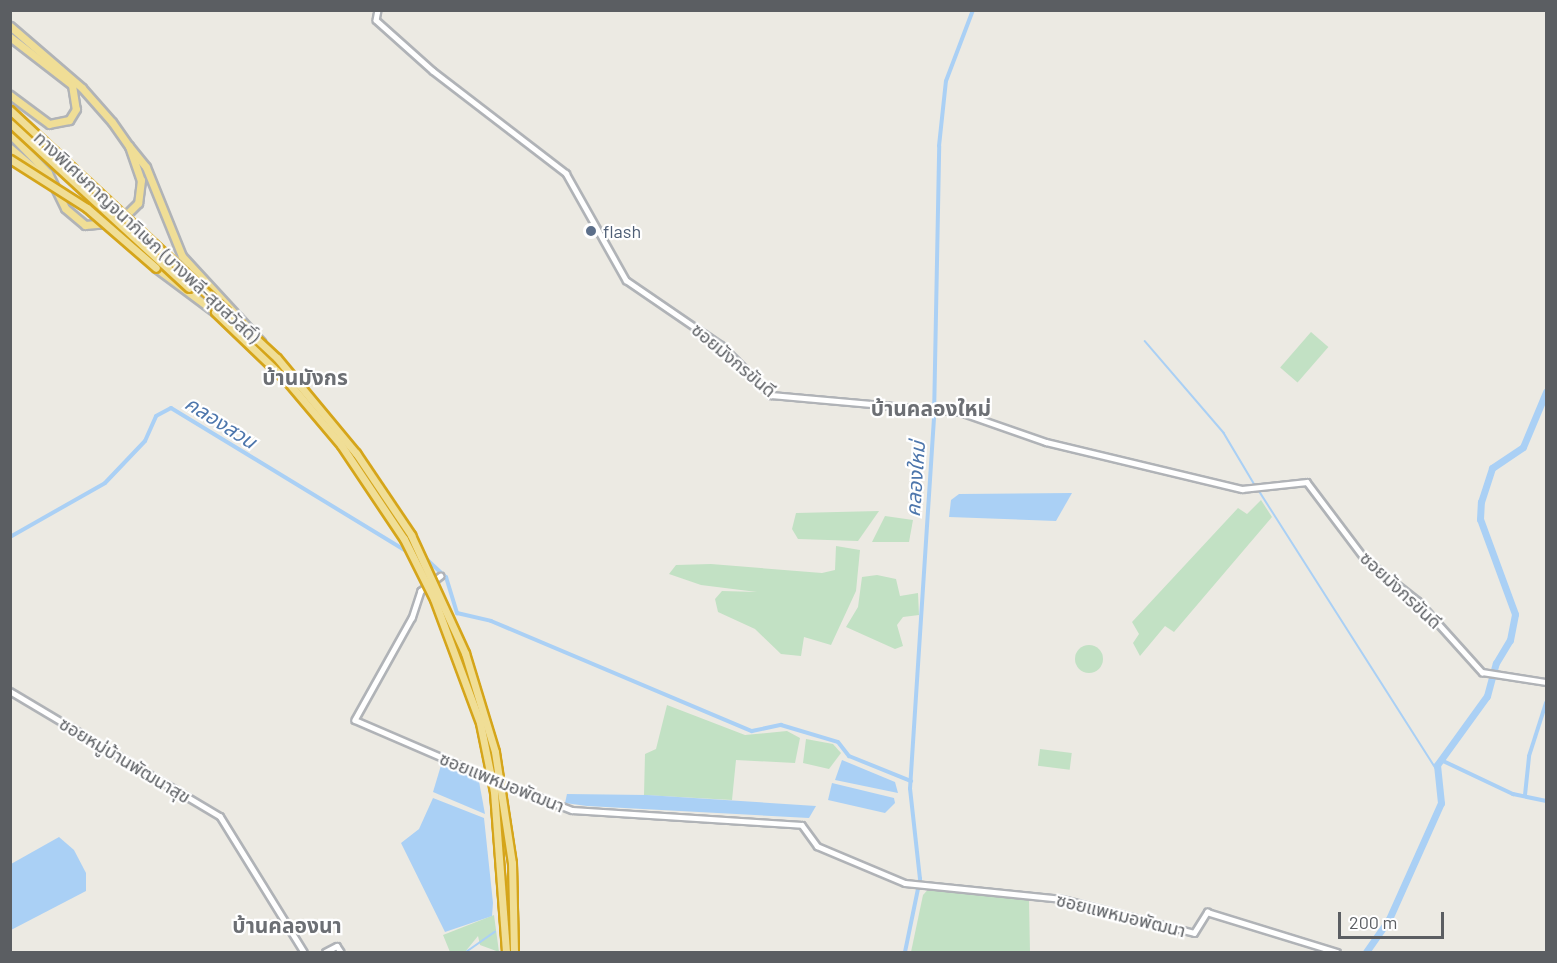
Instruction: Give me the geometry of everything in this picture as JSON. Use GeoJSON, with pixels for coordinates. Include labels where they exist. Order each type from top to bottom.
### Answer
{"type":"FeatureCollection","features":[{"type":"Feature","properties":{"kind":"highway"},"geometry":{"type":"LineString","coordinates":[[10,26],[82,88],[146,166],[162,217],[182,256],[264,346]]}},
{"type":"Feature","properties":{"kind":"highway"},"geometry":{"type":"LineString","coordinates":[[10,37],[72,85],[78,100],[73,115],[58,125],[29,112],[10,95]]}},
{"type":"Feature","properties":{"kind":"highway","name":"ทางพิเศษกาญจนาภิเษก (บางพลี-สุขสวัสดิ์)"},"geometry":{"type":"LineString","coordinates":[[10,108],[264,346],[326,414],[381,488],[453,621],[489,725],[503,794],[512,863],[513,952]]}},
{"type":"Feature","properties":{"kind":"highway","name":"ทางพิเศษกาญจนาภิเษก (บางพลี-สุขสวัสดิ์)"},"geometry":{"type":"LineString","coordinates":[[10,123],[274,367],[334,435],[399,531],[430,591],[469,688],[488,760],[499,819],[506,952]]}},
{"type":"Feature","properties":{"kind":"highway"},"geometry":{"type":"LineString","coordinates":[[10,134],[48,173],[76,220],[99,227],[119,222],[142,194],[129,146]]}},
{"type":"Feature","properties":{"kind":"highway"},"geometry":{"type":"LineString","coordinates":[[10,148],[88,205],[156,268]]}},
{"type":"Feature","properties":{"kind":"highway"},"geometry":{"type":"LineString","coordinates":[[10,159],[87,208],[156,268],[189,288]]}},
{"type":"Feature","properties":{"kind":"street","name":"ซอยมังกรขันดี"},"geometry":{"type":"LineString","coordinates":[[378,12],[378,22],[480,112],[564,172],[626,280],[721,345],[771,395],[805,402],[937,408],[1046,442],[1257,489],[1303,481],[1315,487],[1365,559],[1420,603],[1486,675],[1493,678],[1546,682]]}},
{"type":"Feature","properties":{"kind":"street","name":"ซอยแพหมอพัฒนา"},"geometry":{"type":"LineString","coordinates":[[441,576],[420,591],[412,618],[359,706],[356,723],[564,808],[802,825],[817,846],[916,883],[1062,899],[1194,933],[1208,912],[1337,952]]}},
{"type":"Feature","properties":{"kind":"street","name":"ซอยหมู่บ้านพัฒนาสุข"},"geometry":{"type":"LineString","coordinates":[[10,692],[220,816],[304,952]]}},
{"type":"Feature","properties":{"kind":"street"},"geometry":{"type":"LineString","coordinates":[[325,952],[337,945],[341,952]]}},
{"type":"Feature","properties":{"kind":"green space"},"geometry":{"type":"Polygon","coordinates":[[[1311,332],[1328,347],[1298,383],[1280,367],[1311,332]]]}},
{"type":"Feature","properties":{"kind":"green space"},"geometry":{"type":"Polygon","coordinates":[[[1261,500],[1272,517],[1174,632],[1165,626],[1140,656],[1133,643],[1139,634],[1132,622],[1238,508],[1247,514],[1261,500]]]}},
{"type":"Feature","properties":{"kind":"green space"},"geometry":{"type":"Polygon","coordinates":[[[879,511],[858,541],[798,539],[792,529],[796,513],[879,511]]]}},
{"type":"Feature","properties":{"kind":"green space"},"geometry":{"type":"Polygon","coordinates":[[[885,516],[913,520],[909,542],[872,542],[885,516]]]}},
{"type":"Feature","properties":{"kind":"green space"},"geometry":{"type":"Polygon","coordinates":[[[836,546],[860,550],[856,591],[831,645],[804,637],[801,656],[781,654],[755,629],[718,612],[715,599],[722,591],[757,592],[701,585],[669,574],[676,565],[711,564],[822,573],[835,570],[836,546]]]}},
{"type":"Feature","properties":{"kind":"green space"},"geometry":{"type":"Polygon","coordinates":[[[877,575],[896,579],[900,596],[918,593],[919,615],[903,617],[897,625],[903,646],[895,649],[846,627],[858,607],[862,577],[877,575]]]}},
{"type":"Feature","properties":{"kind":"green space"},"geometry":{"type":"Polygon","coordinates":[[[1089,645],[1099,649],[1103,659],[1099,669],[1089,673],[1079,669],[1075,659],[1079,649],[1089,645]]]}},
{"type":"Feature","properties":{"kind":"green space"},"geometry":{"type":"Polygon","coordinates":[[[667,705],[745,735],[787,731],[800,738],[795,763],[736,760],[732,800],[644,795],[645,754],[656,749],[667,705]]]}},
{"type":"Feature","properties":{"kind":"green space"},"geometry":{"type":"Polygon","coordinates":[[[806,739],[833,744],[841,753],[829,769],[803,763],[806,739]]]}},
{"type":"Feature","properties":{"kind":"green space"},"geometry":{"type":"Polygon","coordinates":[[[1040,749],[1072,753],[1070,770],[1038,766],[1040,749]]]}},
{"type":"Feature","properties":{"kind":"green space"},"geometry":{"type":"Polygon","coordinates":[[[932,885],[1029,900],[1030,952],[911,952],[923,895],[932,885]]]}},
{"type":"Feature","properties":{"kind":"green space"},"geometry":{"type":"Polygon","coordinates":[[[494,915],[499,952],[480,945],[478,936],[465,952],[450,952],[443,935],[494,915]]]}},
{"type":"Feature","properties":{"kind":"water"},"geometry":{"type":"Polygon","coordinates":[[[1072,493],[1056,521],[949,517],[951,500],[959,494],[1072,493]]]}},
{"type":"Feature","properties":{"kind":"water"},"geometry":{"type":"Polygon","coordinates":[[[842,760],[895,782],[898,793],[835,780],[842,760]]]}},
{"type":"Feature","properties":{"kind":"water"},"geometry":{"type":"Polygon","coordinates":[[[442,762],[478,776],[485,814],[433,792],[442,762]]]}},
{"type":"Feature","properties":{"kind":"water"},"geometry":{"type":"Polygon","coordinates":[[[832,783],[894,798],[895,803],[885,813],[828,800],[832,783]]]}},
{"type":"Feature","properties":{"kind":"water"},"geometry":{"type":"Polygon","coordinates":[[[567,794],[647,795],[816,806],[809,818],[587,806],[565,803],[567,794]]]}},
{"type":"Feature","properties":{"kind":"water"},"geometry":{"type":"Polygon","coordinates":[[[433,798],[484,818],[493,903],[492,916],[445,932],[401,843],[419,829],[433,798]]]}},
{"type":"Feature","properties":{"kind":"water"},"geometry":{"type":"Polygon","coordinates":[[[59,837],[74,850],[86,873],[86,891],[11,930],[11,864],[59,837]]]}},
{"type":"Feature","properties":{"kind":"waterway","name":"คลองใหม่"},"geometry":{"type":"LineString","coordinates":[[905,952],[920,879],[910,789],[934,418],[939,146],[946,81],[973,10]]}},
{"type":"Feature","properties":{"kind":"waterway"},"geometry":{"type":"LineString","coordinates":[[1145,341],[1224,433],[1255,485]]}},
{"type":"Feature","properties":{"kind":"waterway"},"geometry":{"type":"LineString","coordinates":[[1366,952],[1389,919],[1441,803],[1437,765],[1487,696],[1496,663],[1510,640],[1515,614],[1480,519],[1481,502],[1492,468],[1523,447],[1546,392]]}},
{"type":"Feature","properties":{"kind":"waterway","name":"คลองสวน"},"geometry":{"type":"LineString","coordinates":[[10,537],[105,483],[145,441],[156,416],[171,408],[411,554]]}},
{"type":"Feature","properties":{"kind":"waterway"},"geometry":{"type":"LineString","coordinates":[[1258,489],[1437,770]]}},
{"type":"Feature","properties":{"kind":"waterway"},"geometry":{"type":"LineString","coordinates":[[422,555],[446,577],[457,613],[491,621],[752,731],[781,725],[838,742],[849,756],[911,781]]}},
{"type":"Feature","properties":{"kind":"waterway"},"geometry":{"type":"LineString","coordinates":[[1525,795],[1529,756],[1546,703]]}},
{"type":"Feature","properties":{"kind":"waterway"},"geometry":{"type":"LineString","coordinates":[[1441,760],[1513,794],[1546,801]]}},
{"type":"Feature","properties":{"kind":"waterway"},"geometry":{"type":"LineString","coordinates":[[466,952],[495,932]]}},
{"type":"Feature","properties":{"kind":"place","name":"flash"},"geometry":{"type":"Point","coordinates":[591,231]}},
{"type":"Feature","properties":{"kind":"district","name":"บ้านมังกร"},"geometry":{"type":"Point","coordinates":[305,377]}},
{"type":"Feature","properties":{"kind":"district","name":"บ้านคลองใหม่"},"geometry":{"type":"Point","coordinates":[931,408]}},
{"type":"Feature","properties":{"kind":"district","name":"บ้านคลองนา"},"geometry":{"type":"Point","coordinates":[287,925]}}]}
